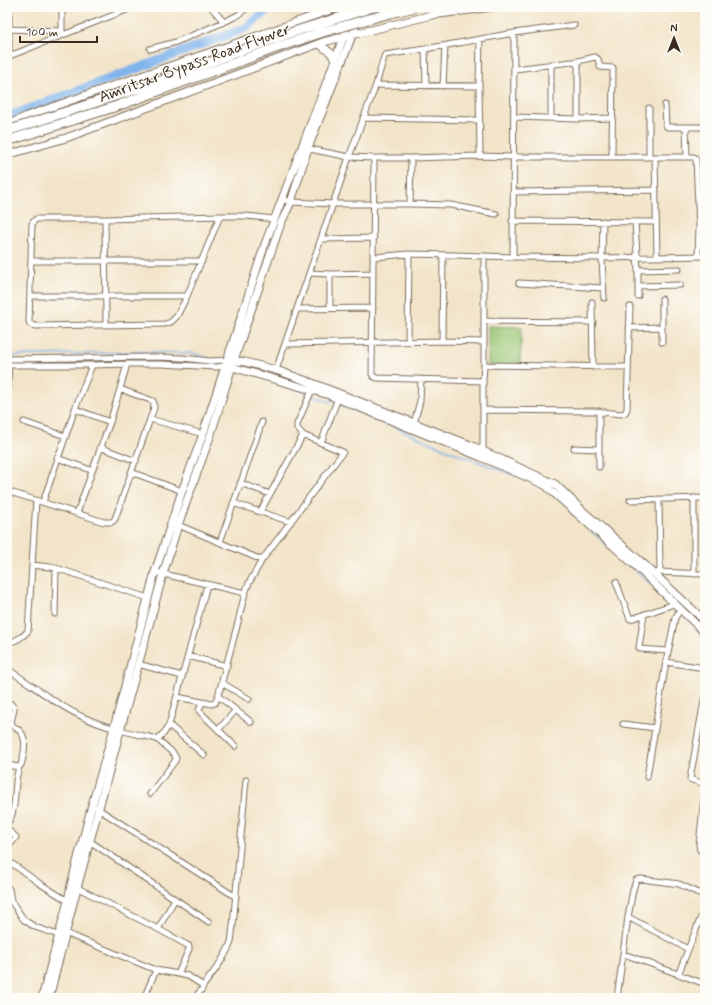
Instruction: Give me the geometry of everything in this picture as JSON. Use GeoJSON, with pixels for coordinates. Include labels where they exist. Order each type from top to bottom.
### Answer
{"type":"FeatureCollection","features":[{"type":"Feature","properties":{"kind":"highway","name":"Amritsar Bypass Road Flyover"},"geometry":{"type":"LineString","coordinates":[[10,127],[155,83],[290,33],[373,7]]}},
{"type":"Feature","properties":{"kind":"highway","name":"Amritsar Bypass Road Flyover"},"geometry":{"type":"LineString","coordinates":[[7,141],[117,106],[323,32],[415,7]]}},
{"type":"Feature","properties":{"kind":"street"},"geometry":{"type":"LineString","coordinates":[[9,7],[8,56],[62,33],[134,7]]}},
{"type":"Feature","properties":{"kind":"street"},"geometry":{"type":"LineString","coordinates":[[62,7],[62,33]]}},
{"type":"Feature","properties":{"kind":"street"},"geometry":{"type":"LineString","coordinates":[[211,7],[224,22]]}},
{"type":"Feature","properties":{"kind":"street"},"geometry":{"type":"LineString","coordinates":[[150,49],[176,42],[224,22],[238,15],[248,7]]}},
{"type":"Feature","properties":{"kind":"street"},"geometry":{"type":"LineString","coordinates":[[117,729],[155,572],[182,490],[281,223],[291,202],[305,148],[354,7]]}},
{"type":"Feature","properties":{"kind":"street"},"geometry":{"type":"LineString","coordinates":[[42,998],[62,934],[117,729],[138,664],[163,574],[178,525],[210,437],[230,363],[274,219],[359,18],[361,7]]}},
{"type":"Feature","properties":{"kind":"street"},"geometry":{"type":"LineString","coordinates":[[7,155],[66,138],[319,44],[432,15],[492,7]]}},
{"type":"Feature","properties":{"kind":"street"},"geometry":{"type":"LineString","coordinates":[[10,127],[27,116],[79,97],[336,8]]}},
{"type":"Feature","properties":{"kind":"street"},"geometry":{"type":"LineString","coordinates":[[276,370],[349,157],[376,85],[385,55],[445,46],[514,33],[574,25]]}},
{"type":"Feature","properties":{"kind":"street"},"geometry":{"type":"LineString","coordinates":[[9,29],[62,33]]}},
{"type":"Feature","properties":{"kind":"street"},"geometry":{"type":"LineString","coordinates":[[513,257],[514,33]]}},
{"type":"Feature","properties":{"kind":"street"},"geometry":{"type":"LineString","coordinates":[[480,39],[480,156]]}},
{"type":"Feature","properties":{"kind":"street"},"geometry":{"type":"LineString","coordinates":[[319,44],[331,53],[335,60]]}},
{"type":"Feature","properties":{"kind":"street"},"geometry":{"type":"LineString","coordinates":[[443,86],[445,46]]}},
{"type":"Feature","properties":{"kind":"street"},"geometry":{"type":"LineString","coordinates":[[425,49],[426,86]]}},
{"type":"Feature","properties":{"kind":"street"},"geometry":{"type":"LineString","coordinates":[[515,69],[574,62],[596,57],[600,67],[613,68],[612,156]]}},
{"type":"Feature","properties":{"kind":"street"},"geometry":{"type":"LineString","coordinates":[[574,62],[578,65],[578,119]]}},
{"type":"Feature","properties":{"kind":"street"},"geometry":{"type":"LineString","coordinates":[[551,64],[551,118]]}},
{"type":"Feature","properties":{"kind":"street"},"geometry":{"type":"LineString","coordinates":[[376,85],[479,86]]}},
{"type":"Feature","properties":{"kind":"street"},"geometry":{"type":"LineString","coordinates":[[665,105],[667,127],[705,127]]}},
{"type":"Feature","properties":{"kind":"street"},"geometry":{"type":"LineString","coordinates":[[649,108],[649,157]]}},
{"type":"Feature","properties":{"kind":"street"},"geometry":{"type":"LineString","coordinates":[[514,117],[578,119],[613,118]]}},
{"type":"Feature","properties":{"kind":"street"},"geometry":{"type":"LineString","coordinates":[[363,118],[479,120]]}},
{"type":"Feature","properties":{"kind":"street"},"geometry":{"type":"LineString","coordinates":[[686,127],[687,157]]}},
{"type":"Feature","properties":{"kind":"street"},"geometry":{"type":"LineString","coordinates":[[305,148],[349,157],[374,158],[480,156],[694,157],[696,159],[702,227],[698,256]]}},
{"type":"Feature","properties":{"kind":"street"},"geometry":{"type":"LineString","coordinates":[[655,157],[656,256]]}},
{"type":"Feature","properties":{"kind":"street"},"geometry":{"type":"LineString","coordinates":[[374,158],[372,374],[374,377],[483,381]]}},
{"type":"Feature","properties":{"kind":"street"},"geometry":{"type":"LineString","coordinates":[[410,204],[411,158]]}},
{"type":"Feature","properties":{"kind":"street"},"geometry":{"type":"LineString","coordinates":[[513,192],[656,190]]}},
{"type":"Feature","properties":{"kind":"street"},"geometry":{"type":"LineString","coordinates":[[282,200],[291,202],[334,204],[452,205],[496,214]]}},
{"type":"Feature","properties":{"kind":"street"},"geometry":{"type":"LineString","coordinates":[[220,216],[187,296],[177,316],[171,322],[165,324],[106,325],[32,326],[30,324],[32,224],[36,219],[105,219],[220,216],[246,216],[274,219]]}},
{"type":"Feature","properties":{"kind":"street"},"geometry":{"type":"LineString","coordinates":[[105,219],[106,325]]}},
{"type":"Feature","properties":{"kind":"street"},"geometry":{"type":"LineString","coordinates":[[512,221],[656,222]]}},
{"type":"Feature","properties":{"kind":"street"},"geometry":{"type":"LineString","coordinates":[[603,221],[602,258],[604,298]]}},
{"type":"Feature","properties":{"kind":"street"},"geometry":{"type":"LineString","coordinates":[[635,222],[638,296]]}},
{"type":"Feature","properties":{"kind":"street"},"geometry":{"type":"LineString","coordinates":[[322,238],[374,238]]}},
{"type":"Feature","properties":{"kind":"street"},"geometry":{"type":"LineString","coordinates":[[374,257],[410,254],[602,258],[705,256]]}},
{"type":"Feature","properties":{"kind":"street"},"geometry":{"type":"LineString","coordinates":[[408,342],[410,254]]}},
{"type":"Feature","properties":{"kind":"street"},"geometry":{"type":"LineString","coordinates":[[442,341],[443,255]]}},
{"type":"Feature","properties":{"kind":"street"},"geometry":{"type":"LineString","coordinates":[[483,452],[484,256]]}},
{"type":"Feature","properties":{"kind":"street"},"geometry":{"type":"LineString","coordinates":[[31,261],[202,261]]}},
{"type":"Feature","properties":{"kind":"street"},"geometry":{"type":"LineString","coordinates":[[638,270],[679,269]]}},
{"type":"Feature","properties":{"kind":"street"},"geometry":{"type":"LineString","coordinates":[[309,273],[373,273]]}},
{"type":"Feature","properties":{"kind":"street"},"geometry":{"type":"LineString","coordinates":[[330,274],[330,308]]}},
{"type":"Feature","properties":{"kind":"street"},"geometry":{"type":"LineString","coordinates":[[519,283],[603,288]]}},
{"type":"Feature","properties":{"kind":"street"},"geometry":{"type":"LineString","coordinates":[[638,286],[680,285]]}},
{"type":"Feature","properties":{"kind":"street"},"geometry":{"type":"LineString","coordinates":[[30,296],[187,296]]}},
{"type":"Feature","properties":{"kind":"street"},"geometry":{"type":"LineString","coordinates":[[662,299],[662,342]]}},
{"type":"Feature","properties":{"kind":"street"},"geometry":{"type":"LineString","coordinates":[[592,302],[593,367]]}},
{"type":"Feature","properties":{"kind":"street"},"geometry":{"type":"LineString","coordinates":[[483,410],[599,411],[621,414],[625,413],[627,410],[630,307]]}},
{"type":"Feature","properties":{"kind":"street"},"geometry":{"type":"LineString","coordinates":[[297,309],[373,308]]}},
{"type":"Feature","properties":{"kind":"street"},"geometry":{"type":"LineString","coordinates":[[484,321],[592,322]]}},
{"type":"Feature","properties":{"kind":"street"},"geometry":{"type":"LineString","coordinates":[[629,328],[662,327]]}},
{"type":"Feature","properties":{"kind":"street"},"geometry":{"type":"LineString","coordinates":[[286,344],[442,341],[484,342]]}},
{"type":"Feature","properties":{"kind":"street"},"geometry":{"type":"LineString","coordinates":[[8,363],[155,357],[182,358],[276,370],[314,384],[414,423],[555,484],[705,621]]}},
{"type":"Feature","properties":{"kind":"street"},"geometry":{"type":"LineString","coordinates":[[8,363],[92,365],[161,364],[216,367],[230,363],[338,398],[545,485],[639,569],[705,633]]}},
{"type":"Feature","properties":{"kind":"street"},"geometry":{"type":"LineString","coordinates":[[7,397],[8,363]]}},
{"type":"Feature","properties":{"kind":"street"},"geometry":{"type":"LineString","coordinates":[[77,513],[91,470],[110,422],[127,364]]}},
{"type":"Feature","properties":{"kind":"street"},"geometry":{"type":"LineString","coordinates":[[43,502],[57,458],[92,365]]}},
{"type":"Feature","properties":{"kind":"street"},"geometry":{"type":"LineString","coordinates":[[484,365],[628,367]]}},
{"type":"Feature","properties":{"kind":"street"},"geometry":{"type":"LineString","coordinates":[[414,423],[420,401],[421,379]]}},
{"type":"Feature","properties":{"kind":"street"},"geometry":{"type":"LineString","coordinates":[[7,491],[104,522],[113,521],[154,409],[153,401],[120,389]]}},
{"type":"Feature","properties":{"kind":"street"},"geometry":{"type":"LineString","coordinates":[[177,697],[202,703],[214,704],[227,666],[244,593],[249,583],[262,560],[343,452],[303,435],[297,428],[297,424],[312,390]]}},
{"type":"Feature","properties":{"kind":"street"},"geometry":{"type":"LineString","coordinates":[[321,443],[338,398]]}},
{"type":"Feature","properties":{"kind":"street"},"geometry":{"type":"LineString","coordinates":[[75,409],[110,422]]}},
{"type":"Feature","properties":{"kind":"street"},"geometry":{"type":"LineString","coordinates":[[599,411],[599,467]]}},
{"type":"Feature","properties":{"kind":"street"},"geometry":{"type":"LineString","coordinates":[[150,419],[203,434]]}},
{"type":"Feature","properties":{"kind":"street"},"geometry":{"type":"LineString","coordinates":[[24,422],[65,436]]}},
{"type":"Feature","properties":{"kind":"street"},"geometry":{"type":"LineString","coordinates":[[220,542],[262,422]]}},
{"type":"Feature","properties":{"kind":"street"},"geometry":{"type":"LineString","coordinates":[[260,512],[303,435]]}},
{"type":"Feature","properties":{"kind":"street"},"geometry":{"type":"LineString","coordinates":[[100,447],[136,461]]}},
{"type":"Feature","properties":{"kind":"street"},"geometry":{"type":"LineString","coordinates":[[574,448],[599,449]]}},
{"type":"Feature","properties":{"kind":"street"},"geometry":{"type":"LineString","coordinates":[[57,458],[91,470]]}},
{"type":"Feature","properties":{"kind":"street"},"geometry":{"type":"LineString","coordinates":[[131,472],[182,490]]}},
{"type":"Feature","properties":{"kind":"street"},"geometry":{"type":"LineString","coordinates":[[240,483],[270,494]]}},
{"type":"Feature","properties":{"kind":"street"},"geometry":{"type":"LineString","coordinates":[[694,498],[694,574]]}},
{"type":"Feature","properties":{"kind":"street"},"geometry":{"type":"LineString","coordinates":[[630,500],[705,498]]}},
{"type":"Feature","properties":{"kind":"street"},"geometry":{"type":"LineString","coordinates":[[659,499],[660,573]]}},
{"type":"Feature","properties":{"kind":"street"},"geometry":{"type":"LineString","coordinates":[[7,642],[14,640],[28,631],[36,500]]}},
{"type":"Feature","properties":{"kind":"street"},"geometry":{"type":"LineString","coordinates":[[233,503],[290,522]]}},
{"type":"Feature","properties":{"kind":"street"},"geometry":{"type":"LineString","coordinates":[[178,525],[262,560]]}},
{"type":"Feature","properties":{"kind":"street"},"geometry":{"type":"LineString","coordinates":[[32,565],[56,568],[148,598]]}},
{"type":"Feature","properties":{"kind":"street"},"geometry":{"type":"LineString","coordinates":[[55,614],[56,568]]}},
{"type":"Feature","properties":{"kind":"street"},"geometry":{"type":"LineString","coordinates":[[648,568],[660,573],[705,574]]}},
{"type":"Feature","properties":{"kind":"street"},"geometry":{"type":"LineString","coordinates":[[155,572],[244,593]]}},
{"type":"Feature","properties":{"kind":"street"},"geometry":{"type":"LineString","coordinates":[[616,582],[630,619],[674,604]]}},
{"type":"Feature","properties":{"kind":"street"},"geometry":{"type":"LineString","coordinates":[[157,739],[164,733],[169,725],[207,584]]}},
{"type":"Feature","properties":{"kind":"street"},"geometry":{"type":"LineString","coordinates":[[647,777],[668,651],[675,618],[680,610]]}},
{"type":"Feature","properties":{"kind":"street"},"geometry":{"type":"LineString","coordinates":[[644,614],[639,648],[668,651]]}},
{"type":"Feature","properties":{"kind":"street"},"geometry":{"type":"LineString","coordinates":[[188,656],[227,666]]}},
{"type":"Feature","properties":{"kind":"street"},"geometry":{"type":"LineString","coordinates":[[666,662],[705,668]]}},
{"type":"Feature","properties":{"kind":"street"},"geometry":{"type":"LineString","coordinates":[[138,664],[182,676]]}},
{"type":"Feature","properties":{"kind":"street"},"geometry":{"type":"LineString","coordinates":[[7,670],[22,678],[56,703],[96,723],[157,739],[173,753],[176,758],[150,794]]}},
{"type":"Feature","properties":{"kind":"street"},"geometry":{"type":"LineString","coordinates":[[222,683],[249,699]]}},
{"type":"Feature","properties":{"kind":"street"},"geometry":{"type":"LineString","coordinates":[[705,695],[690,779],[705,784]]}},
{"type":"Feature","properties":{"kind":"street"},"geometry":{"type":"LineString","coordinates":[[218,696],[251,722]]}},
{"type":"Feature","properties":{"kind":"street"},"geometry":{"type":"LineString","coordinates":[[7,702],[14,708],[11,720],[12,725],[20,731],[25,742],[22,762],[19,766],[15,783],[14,806],[10,820],[7,824]]}},
{"type":"Feature","properties":{"kind":"street"},"geometry":{"type":"LineString","coordinates":[[202,703],[199,710],[200,712],[235,746]]}},
{"type":"Feature","properties":{"kind":"street"},"geometry":{"type":"LineString","coordinates":[[218,730],[236,710]]}},
{"type":"Feature","properties":{"kind":"street"},"geometry":{"type":"LineString","coordinates":[[623,724],[655,728]]}},
{"type":"Feature","properties":{"kind":"street"},"geometry":{"type":"LineString","coordinates":[[169,725],[204,755]]}},
{"type":"Feature","properties":{"kind":"street"},"geometry":{"type":"LineString","coordinates":[[7,765],[19,766]]}},
{"type":"Feature","properties":{"kind":"street"},"geometry":{"type":"LineString","coordinates":[[195,998],[202,990],[231,941],[246,780]]}},
{"type":"Feature","properties":{"kind":"street"},"geometry":{"type":"LineString","coordinates":[[705,789],[703,824],[699,845],[700,850],[705,852]]}},
{"type":"Feature","properties":{"kind":"street"},"geometry":{"type":"LineString","coordinates":[[95,807],[236,897]]}},
{"type":"Feature","properties":{"kind":"street"},"geometry":{"type":"LineString","coordinates":[[7,829],[16,837],[7,849]]}},
{"type":"Feature","properties":{"kind":"street"},"geometry":{"type":"LineString","coordinates":[[87,839],[209,922]]}},
{"type":"Feature","properties":{"kind":"street"},"geometry":{"type":"LineString","coordinates":[[7,860],[39,883],[68,901]]}},
{"type":"Feature","properties":{"kind":"street"},"geometry":{"type":"LineString","coordinates":[[617,998],[628,917],[635,881],[638,879],[672,882],[705,896]]}},
{"type":"Feature","properties":{"kind":"street"},"geometry":{"type":"LineString","coordinates":[[49,998],[68,901],[74,886]]}},
{"type":"Feature","properties":{"kind":"street"},"geometry":{"type":"LineString","coordinates":[[74,886],[188,946],[189,949],[178,974]]}},
{"type":"Feature","properties":{"kind":"street"},"geometry":{"type":"LineString","coordinates":[[7,888],[9,889],[12,901],[24,920],[35,927],[62,934],[156,970],[188,976],[203,986]]}},
{"type":"Feature","properties":{"kind":"street"},"geometry":{"type":"LineString","coordinates":[[158,929],[174,899]]}},
{"type":"Feature","properties":{"kind":"street"},"geometry":{"type":"LineString","coordinates":[[678,975],[705,906]]}},
{"type":"Feature","properties":{"kind":"street"},"geometry":{"type":"LineString","coordinates":[[628,917],[688,949]]}},
{"type":"Feature","properties":{"kind":"street"},"geometry":{"type":"LineString","coordinates":[[624,954],[705,984]]}},
{"type":"Feature","properties":{"kind":"street"},"geometry":{"type":"LineString","coordinates":[[144,998],[156,970]]}},
{"type":"Feature","properties":{"kind":"green space"},"geometry":{"type":"Polygon","coordinates":[[[488,326],[522,327],[520,366],[488,366],[488,326]]]}},
{"type":"Feature","properties":{"kind":"waterway"},"geometry":{"type":"LineString","coordinates":[[7,117],[246,28],[271,7]]}},
{"type":"Feature","properties":{"kind":"waterway"},"geometry":{"type":"LineString","coordinates":[[7,356],[142,352],[192,353],[210,359]]}},
{"type":"Feature","properties":{"kind":"waterway"},"geometry":{"type":"LineString","coordinates":[[300,390],[308,393]]}},
{"type":"Feature","properties":{"kind":"waterway"},"geometry":{"type":"LineString","coordinates":[[312,395],[334,403]]}},
{"type":"Feature","properties":{"kind":"waterway"},"geometry":{"type":"LineString","coordinates":[[338,404],[450,451],[516,476]]}},
{"type":"Feature","properties":{"kind":"waterway"},"geometry":{"type":"LineString","coordinates":[[589,529],[649,583]]}}]}
